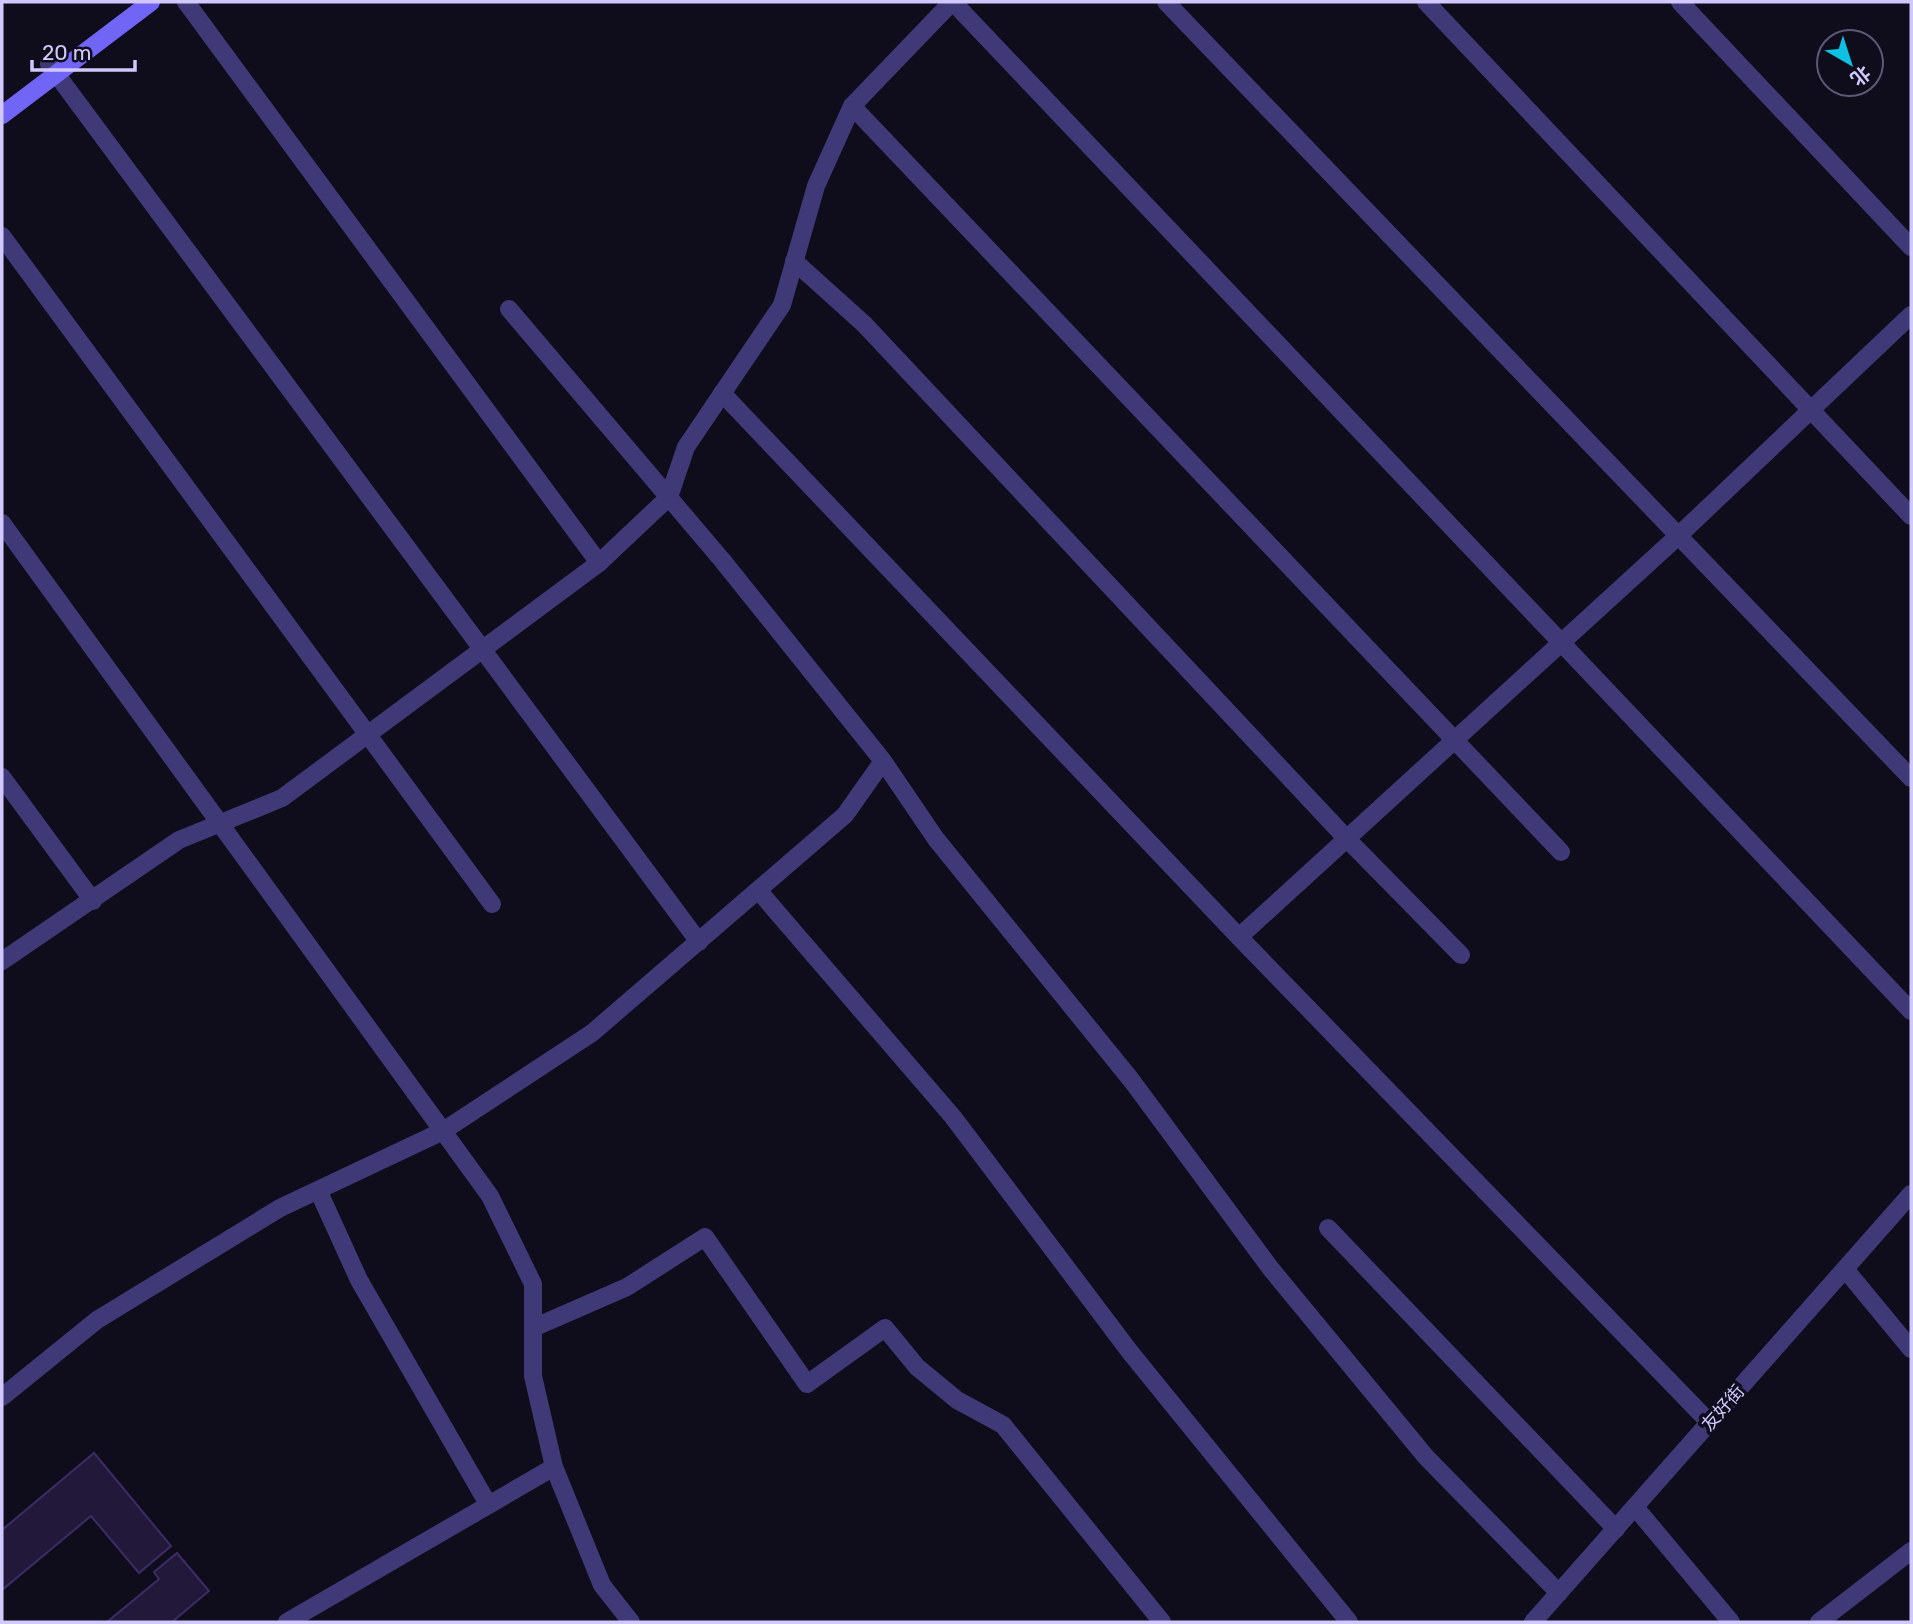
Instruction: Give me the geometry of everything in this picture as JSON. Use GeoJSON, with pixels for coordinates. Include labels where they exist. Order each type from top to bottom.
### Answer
{"type":"FeatureCollection","features":[{"type":"Feature","properties":{"kind":"street"},"geometry":{"type":"LineString","coordinates":[[2,115],[132,2]]}},
{"type":"Feature","properties":{"kind":"street"},"geometry":{"type":"LineString","coordinates":[[2,99],[52,69],[151,2]]}},
{"type":"Feature","properties":{"kind":"street"},"geometry":{"type":"LineString","coordinates":[[186,2],[599,563]]}},
{"type":"Feature","properties":{"kind":"street"},"geometry":{"type":"LineString","coordinates":[[2,961],[179,841],[282,798],[599,563],[669,497],[686,447],[782,305],[816,186],[852,106],[953,2],[1911,1011]]}},
{"type":"Feature","properties":{"kind":"street"},"geometry":{"type":"LineString","coordinates":[[1166,2],[1911,778]]}},
{"type":"Feature","properties":{"kind":"street"},"geometry":{"type":"LineString","coordinates":[[1426,2],[1911,516]]}},
{"type":"Feature","properties":{"kind":"street"},"geometry":{"type":"LineString","coordinates":[[1680,2],[1911,247]]}},
{"type":"Feature","properties":{"kind":"street"},"geometry":{"type":"LineString","coordinates":[[52,69],[699,942]]}},
{"type":"Feature","properties":{"kind":"street"},"geometry":{"type":"LineString","coordinates":[[852,106],[1561,852]]}},
{"type":"Feature","properties":{"kind":"street"},"geometry":{"type":"LineString","coordinates":[[2,236],[492,904]]}},
{"type":"Feature","properties":{"kind":"street"},"geometry":{"type":"LineString","coordinates":[[794,261],[864,324],[1347,839],[1461,955]]}},
{"type":"Feature","properties":{"kind":"street"},"geometry":{"type":"LineString","coordinates":[[509,309],[669,497],[883,761],[936,839],[1132,1082],[1271,1269],[1426,1457],[1559,1593]]}},
{"type":"Feature","properties":{"kind":"street"},"geometry":{"type":"LineString","coordinates":[[1239,937],[1677,537],[1911,315]]}},
{"type":"Feature","properties":{"kind":"street"},"geometry":{"type":"LineString","coordinates":[[722,393],[1239,937],[1710,1423]]}},
{"type":"Feature","properties":{"kind":"street"},"geometry":{"type":"LineString","coordinates":[[2,523],[490,1196],[533,1284],[533,1376],[554,1467],[602,1586],[631,1622]]}},
{"type":"Feature","properties":{"kind":"street"},"geometry":{"type":"LineString","coordinates":[[2,1397],[97,1320],[280,1208],[443,1131],[592,1033],[845,815],[883,761]]}},
{"type":"Feature","properties":{"kind":"street"},"geometry":{"type":"LineString","coordinates":[[2,777],[93,901]]}},
{"type":"Feature","properties":{"kind":"street"},"geometry":{"type":"LineString","coordinates":[[758,890],[953,1117],[1130,1352],[1349,1622]]}},
{"type":"Feature","properties":{"kind":"street"},"geometry":{"type":"LineString","coordinates":[[317,1190],[359,1280],[488,1504]]}},
{"type":"Feature","properties":{"kind":"street","name":"友好街"},"geometry":{"type":"LineString","coordinates":[[1533,1622],[1911,1194]]}},
{"type":"Feature","properties":{"kind":"street"},"geometry":{"type":"LineString","coordinates":[[1328,1228],[1616,1529]]}},
{"type":"Feature","properties":{"kind":"street"},"geometry":{"type":"LineString","coordinates":[[533,1328],[627,1287],[705,1237],[807,1384],[885,1328],[918,1367],[957,1400],[1003,1425],[1162,1622]]}},
{"type":"Feature","properties":{"kind":"street"},"geometry":{"type":"LineString","coordinates":[[1845,1269],[1911,1349]]}},
{"type":"Feature","properties":{"kind":"street"},"geometry":{"type":"LineString","coordinates":[[287,1622],[554,1467]]}},
{"type":"Feature","properties":{"kind":"street"},"geometry":{"type":"LineString","coordinates":[[1635,1507],[1731,1622]]}},
{"type":"Feature","properties":{"kind":"street"},"geometry":{"type":"LineString","coordinates":[[1819,1622],[1911,1551]]}},
{"type":"Feature","properties":{"kind":"building"},"geometry":{"type":"Polygon","coordinates":[[[94,1453],[171,1546],[139,1573],[91,1516],[2,1590],[2,1530],[94,1453]]]}},
{"type":"Feature","properties":{"kind":"building"},"geometry":{"type":"Polygon","coordinates":[[[177,1553],[209,1591],[172,1622],[107,1622],[159,1579],[154,1572],[177,1553]]]}}]}
